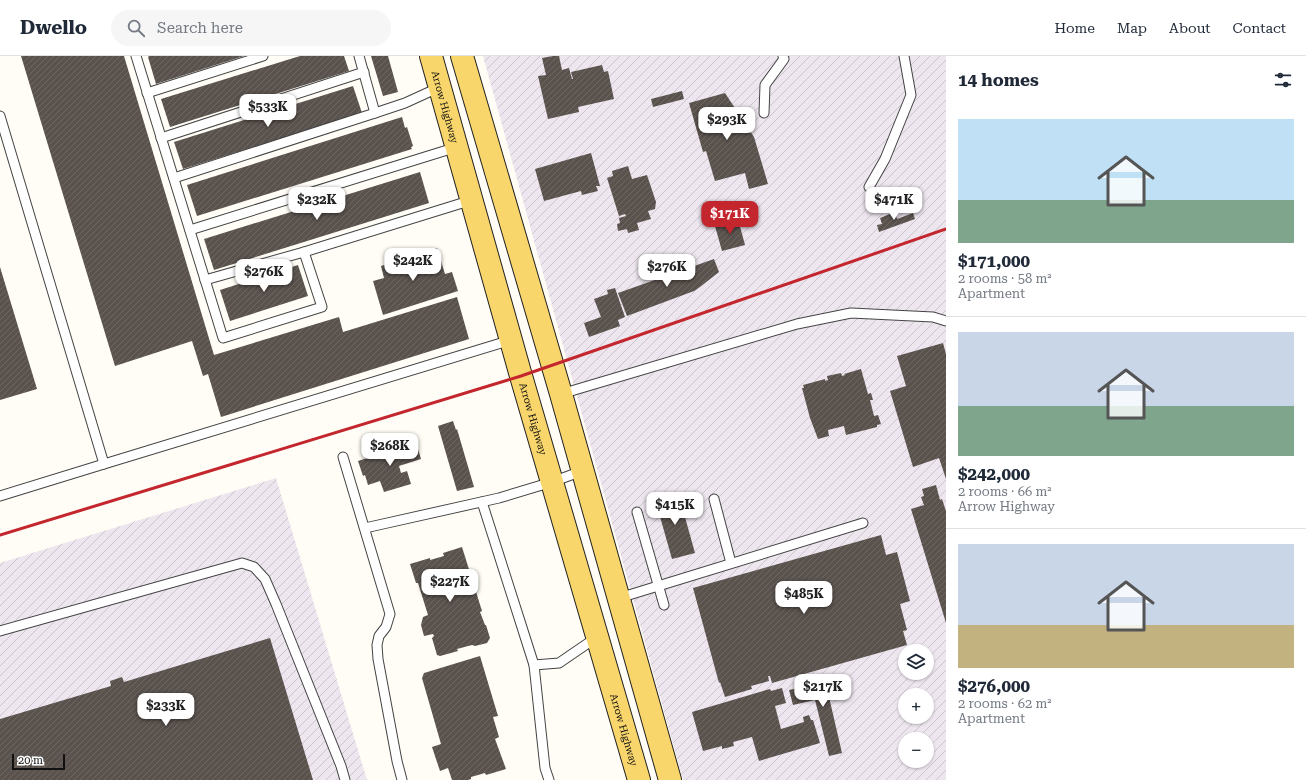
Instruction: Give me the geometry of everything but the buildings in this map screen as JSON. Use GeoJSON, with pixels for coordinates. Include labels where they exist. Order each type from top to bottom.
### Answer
{"type":"FeatureCollection","features":[{"type":"Feature","properties":{"kind":"main road","name":"Arrow Highway"},"geometry":{"type":"LineString","coordinates":[[431,56],[511,340],[639,780]]}},
{"type":"Feature","properties":{"kind":"main road"},"geometry":{"type":"LineString","coordinates":[[462,56],[561,394],[670,780]]}},
{"type":"Feature","properties":{"kind":"lane"},"geometry":{"type":"LineString","coordinates":[[136,56],[223,338],[322,307],[304,252]]}},
{"type":"Feature","properties":{"kind":"lane"},"geometry":{"type":"LineString","coordinates":[[147,92],[263,56]]}},
{"type":"Feature","properties":{"kind":"lane"},"geometry":{"type":"LineString","coordinates":[[359,56],[375,113]]}},
{"type":"Feature","properties":{"kind":"lane"},"geometry":{"type":"LineString","coordinates":[[764,113],[765,85],[784,60],[783,56]]}},
{"type":"Feature","properties":{"kind":"lane"},"geometry":{"type":"LineString","coordinates":[[869,187],[885,159],[911,94],[904,56]]}},
{"type":"Feature","properties":{"kind":"lane"},"geometry":{"type":"LineString","coordinates":[[161,138],[364,72]]}},
{"type":"Feature","properties":{"kind":"lane"},"geometry":{"type":"LineString","coordinates":[[174,178],[405,103],[440,87]]}},
{"type":"Feature","properties":{"kind":"lane"},"geometry":{"type":"LineString","coordinates":[[0,116],[104,464]]}},
{"type":"Feature","properties":{"kind":"lane"},"geometry":{"type":"LineString","coordinates":[[190,230],[457,147]]}},
{"type":"Feature","properties":{"kind":"lane"},"geometry":{"type":"LineString","coordinates":[[206,280],[304,252],[472,200]]}},
{"type":"Feature","properties":{"kind":"lane"},"geometry":{"type":"LineString","coordinates":[[561,394],[797,324],[851,313],[932,317],[946,321]]}},
{"type":"Feature","properties":{"kind":"lane"},"geometry":{"type":"LineString","coordinates":[[0,496],[511,340]]}},
{"type":"Feature","properties":{"kind":"lane"},"geometry":{"type":"LineString","coordinates":[[344,457],[390,614],[386,627],[379,636],[377,646],[378,659],[397,761],[402,780]]}},
{"type":"Feature","properties":{"kind":"lane"},"geometry":{"type":"LineString","coordinates":[[365,528],[482,502],[552,482],[582,471]]}},
{"type":"Feature","properties":{"kind":"lane"},"geometry":{"type":"LineString","coordinates":[[714,499],[731,563]]}},
{"type":"Feature","properties":{"kind":"lane"},"geometry":{"type":"LineString","coordinates":[[482,502],[534,665],[545,768],[549,780]]}},
{"type":"Feature","properties":{"kind":"lane"},"geometry":{"type":"LineString","coordinates":[[637,512],[664,605]]}},
{"type":"Feature","properties":{"kind":"lane"},"geometry":{"type":"LineString","coordinates":[[619,598],[863,523]]}},
{"type":"Feature","properties":{"kind":"lane"},"geometry":{"type":"LineString","coordinates":[[0,631],[242,563],[254,567],[265,579],[276,604],[341,766],[345,780]]}},
{"type":"Feature","properties":{"kind":"lane"},"geometry":{"type":"LineString","coordinates":[[534,665],[558,663],[597,637]]}},
{"type":"Feature","properties":{"kind":"shaded area"},"geometry":{"type":"Polygon","coordinates":[[[483,56],[946,56],[946,780],[683,780],[483,56]]]}},
{"type":"Feature","properties":{"kind":"shaded area"},"geometry":{"type":"Polygon","coordinates":[[[276,478],[367,780],[0,780],[0,563],[276,478]]]}},
{"type":"Feature","properties":{"kind":"railway"},"geometry":{"type":"LineString","coordinates":[[0,535],[521,376],[946,229]]}}]}
